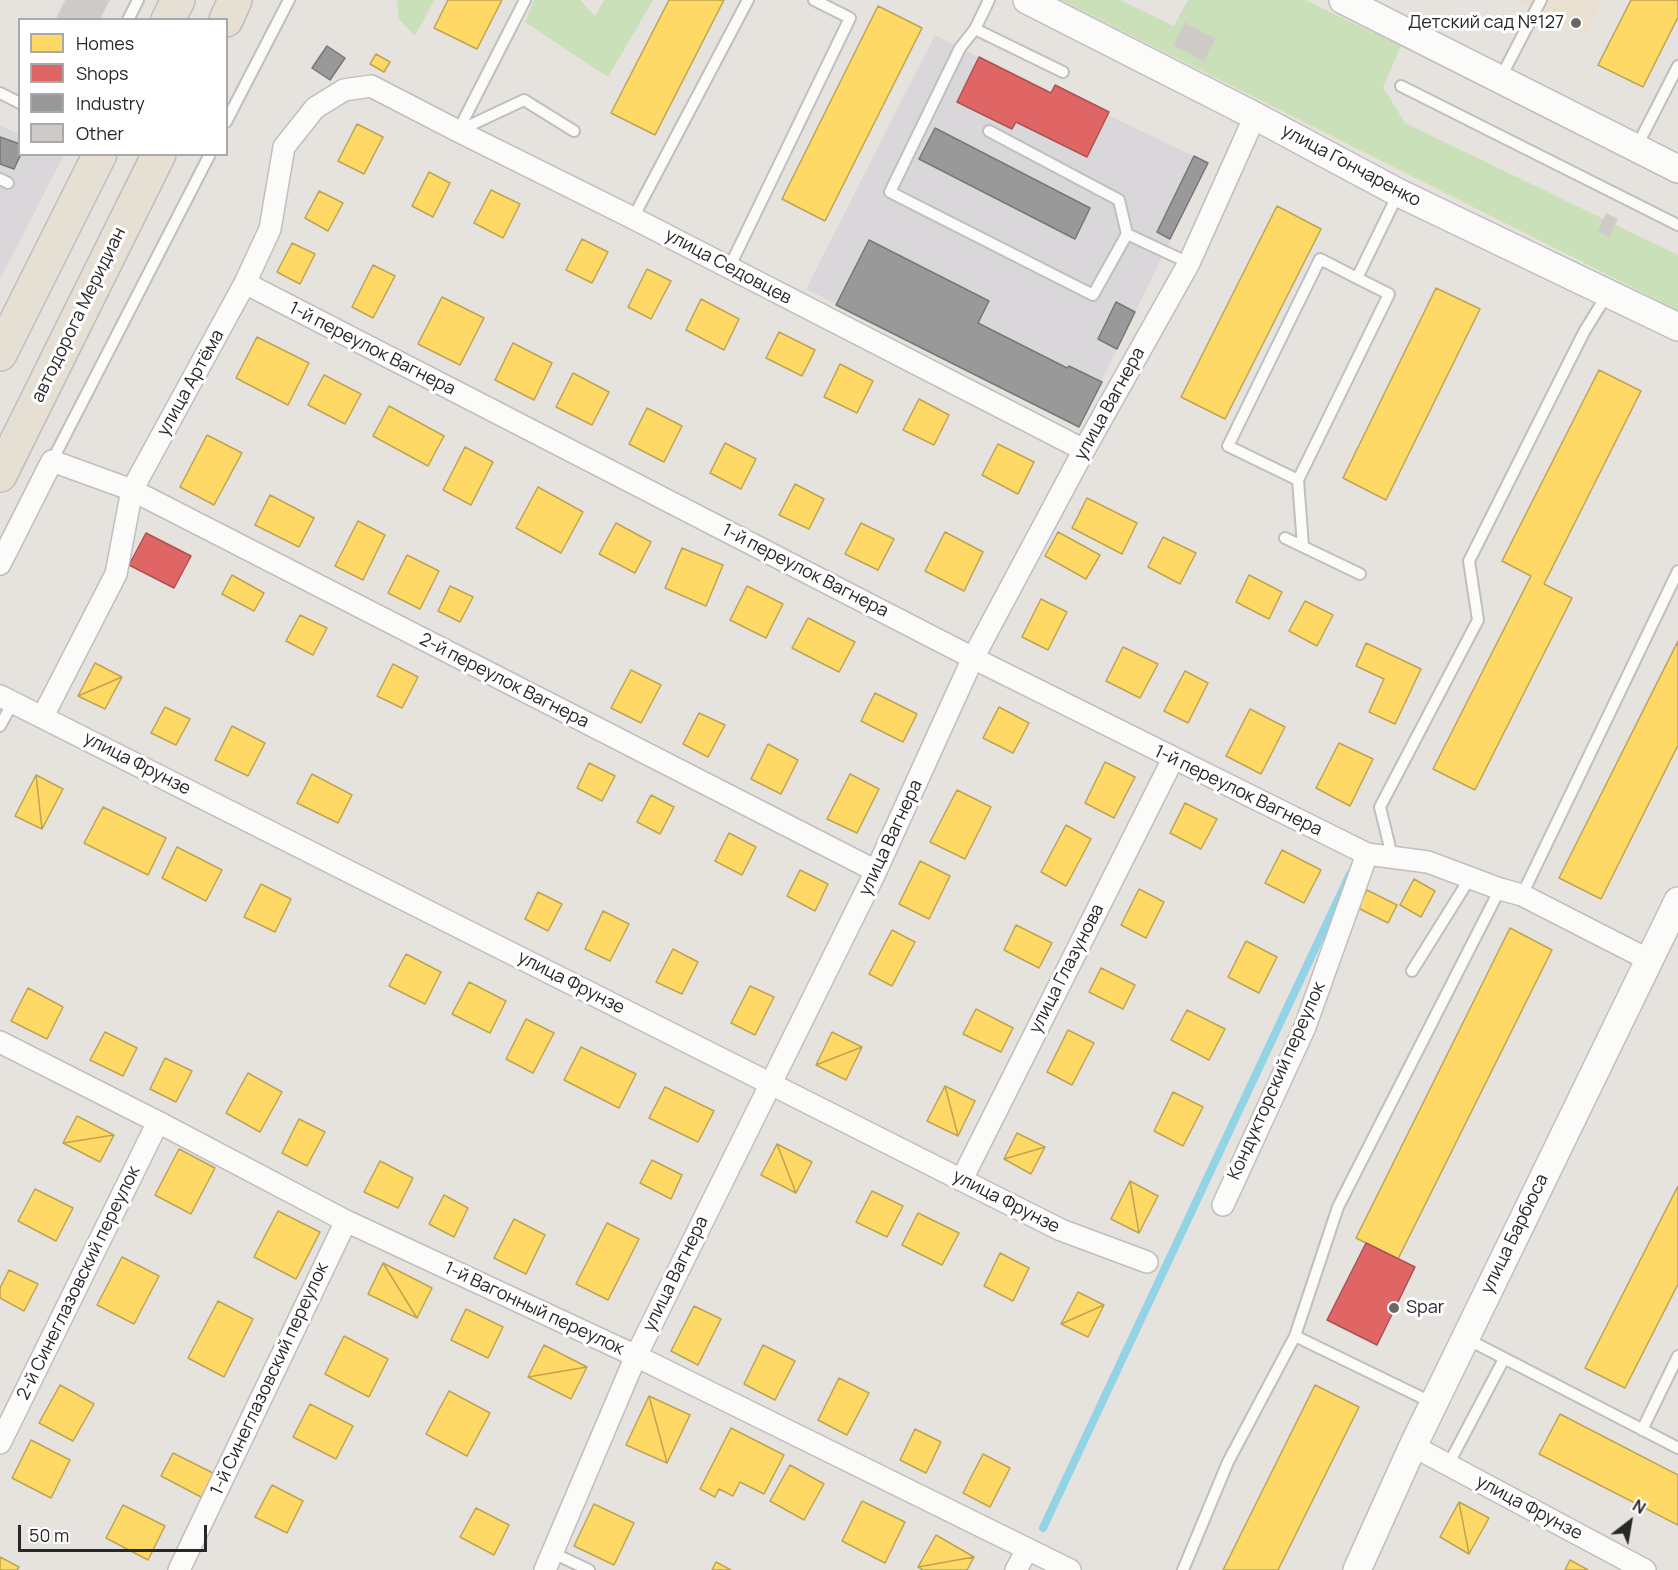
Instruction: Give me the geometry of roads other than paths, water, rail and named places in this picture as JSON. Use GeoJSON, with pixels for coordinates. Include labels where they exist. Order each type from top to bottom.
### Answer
{"type":"FeatureCollection","features":[{"type":"Feature","properties":{"kind":"main road"},"geometry":{"type":"LineString","coordinates":[[169,18],[178,0]]}},
{"type":"Feature","properties":{"kind":"main road"},"geometry":{"type":"LineString","coordinates":[[227,18],[235,0]]}},
{"type":"Feature","properties":{"kind":"main road"},"geometry":{"type":"LineString","coordinates":[[0,354],[12,320],[99,156]]}},
{"type":"Feature","properties":{"kind":"main road","name":"автодорога Меридиан"},"geometry":{"type":"LineString","coordinates":[[0,475],[158,156]]}},
{"type":"Feature","properties":{"kind":"street","name":"улица Гончаренко"},"geometry":{"type":"LineString","coordinates":[[1027,0],[1255,116],[1399,193],[1678,327]]}},
{"type":"Feature","properties":{"kind":"street"},"geometry":{"type":"LineString","coordinates":[[1343,0],[1678,169]]}},
{"type":"Feature","properties":{"kind":"street","name":"улица Седовцев"},"geometry":{"type":"LineString","coordinates":[[371,86],[1084,450]]}},
{"type":"Feature","properties":{"kind":"street","name":"улица Артёма"},"geometry":{"type":"LineString","coordinates":[[43,716],[116,574],[132,490],[245,283],[270,228],[284,147],[315,108],[344,90],[371,86]]}},
{"type":"Feature","properties":{"kind":"street","name":"улица Вагнера"},"geometry":{"type":"LineString","coordinates":[[549,1562],[636,1356],[876,871],[974,658],[1084,450],[1189,263],[1255,116]]}},
{"type":"Feature","properties":{"kind":"street","name":"1-й переулок Вагнера"},"geometry":{"type":"LineString","coordinates":[[245,283],[974,658],[1367,854]]}},
{"type":"Feature","properties":{"kind":"street"},"geometry":{"type":"LineString","coordinates":[[0,564],[52,461]]}},
{"type":"Feature","properties":{"kind":"street","name":"2-й переулок Вагнера"},"geometry":{"type":"LineString","coordinates":[[52,461],[132,490],[876,871]]}},
{"type":"Feature","properties":{"kind":"street","name":"улица Фрунзе"},"geometry":{"type":"LineString","coordinates":[[6,699],[1061,1230],[1147,1262]]}},
{"type":"Feature","properties":{"kind":"street","name":"улица Глазунова"},"geometry":{"type":"LineString","coordinates":[[962,1179],[1173,759]]}},
{"type":"Feature","properties":{"kind":"street"},"geometry":{"type":"LineString","coordinates":[[1367,854],[1428,862],[1522,895],[1649,960]]}},
{"type":"Feature","properties":{"kind":"street","name":"Кондукторский переулок"},"geometry":{"type":"LineString","coordinates":[[1223,1205],[1305,1027],[1367,854]]}},
{"type":"Feature","properties":{"kind":"street","name":"улица Барбюса"},"geometry":{"type":"LineString","coordinates":[[1357,1570],[1413,1446],[1678,901]]}},
{"type":"Feature","properties":{"kind":"street","name":"1-й Вагонный переулок"},"geometry":{"type":"LineString","coordinates":[[0,1042],[346,1221],[636,1356],[1070,1570]]}},
{"type":"Feature","properties":{"kind":"street","name":"2-й Синеглазовский переулок"},"geometry":{"type":"LineString","coordinates":[[0,1443],[158,1122]]}},
{"type":"Feature","properties":{"kind":"street","name":"1-й Синеглазовский переулок"},"geometry":{"type":"LineString","coordinates":[[179,1570],[346,1221]]}},
{"type":"Feature","properties":{"kind":"street","name":"улица Фрунзе"},"geometry":{"type":"LineString","coordinates":[[1413,1446],[1645,1570]]}},
{"type":"Feature","properties":{"kind":"street"},"geometry":{"type":"LineString","coordinates":[[1016,1570],[1027,1550]]}},
{"type":"Feature","properties":{"kind":"lane"},"geometry":{"type":"LineString","coordinates":[[129,18],[138,0]]}},
{"type":"Feature","properties":{"kind":"lane"},"geometry":{"type":"LineString","coordinates":[[228,118],[289,0]]}},
{"type":"Feature","properties":{"kind":"lane"},"geometry":{"type":"LineString","coordinates":[[458,131],[525,0]]}},
{"type":"Feature","properties":{"kind":"lane"},"geometry":{"type":"LineString","coordinates":[[633,218],[748,0]]}},
{"type":"Feature","properties":{"kind":"lane"},"geometry":{"type":"LineString","coordinates":[[729,268],[850,18],[814,0]]}},
{"type":"Feature","properties":{"kind":"lane"},"geometry":{"type":"LineString","coordinates":[[988,131],[1119,200],[1127,234],[1093,295],[890,192],[960,48],[975,29],[989,0]]}},
{"type":"Feature","properties":{"kind":"lane"},"geometry":{"type":"LineString","coordinates":[[1500,79],[1541,0]]}},
{"type":"Feature","properties":{"kind":"lane"},"geometry":{"type":"LineString","coordinates":[[975,29],[1063,72]]}},
{"type":"Feature","properties":{"kind":"lane"},"geometry":{"type":"LineString","coordinates":[[1636,148],[1678,66]]}},
{"type":"Feature","properties":{"kind":"lane"},"geometry":{"type":"LineString","coordinates":[[1401,86],[1678,225]]}},
{"type":"Feature","properties":{"kind":"lane"},"geometry":{"type":"LineString","coordinates":[[0,93],[18,103]]}},
{"type":"Feature","properties":{"kind":"lane"},"geometry":{"type":"LineString","coordinates":[[458,131],[524,100],[574,131]]}},
{"type":"Feature","properties":{"kind":"lane"},"geometry":{"type":"LineString","coordinates":[[52,461],[209,156]]}},
{"type":"Feature","properties":{"kind":"lane"},"geometry":{"type":"LineString","coordinates":[[1357,278],[1399,193]]}},
{"type":"Feature","properties":{"kind":"lane"},"geometry":{"type":"LineString","coordinates":[[1127,234],[1189,263]]}},
{"type":"Feature","properties":{"kind":"lane"},"geometry":{"type":"LineString","coordinates":[[1298,480],[1228,446],[1320,259],[1389,294],[1298,480],[1303,546]]}},
{"type":"Feature","properties":{"kind":"lane"},"geometry":{"type":"LineString","coordinates":[[1392,856],[1380,807],[1478,620],[1469,561],[1584,332],[1608,292]]}},
{"type":"Feature","properties":{"kind":"lane"},"geometry":{"type":"LineString","coordinates":[[1286,538],[1360,574]]}},
{"type":"Feature","properties":{"kind":"lane"},"geometry":{"type":"LineString","coordinates":[[1522,895],[1678,571]]}},
{"type":"Feature","properties":{"kind":"lane"},"geometry":{"type":"LineString","coordinates":[[0,726],[6,699]]}},
{"type":"Feature","properties":{"kind":"lane"},"geometry":{"type":"LineString","coordinates":[[1412,971],[1470,878]]}},
{"type":"Feature","properties":{"kind":"lane"},"geometry":{"type":"LineString","coordinates":[[1183,1570],[1228,1462],[1295,1336],[1338,1207],[1500,889]]}},
{"type":"Feature","properties":{"kind":"lane"},"geometry":{"type":"LineString","coordinates":[[1295,1336],[1385,1377],[1434,1403]]}},
{"type":"Feature","properties":{"kind":"lane"},"geometry":{"type":"LineString","coordinates":[[1465,1338],[1678,1448]]}},
{"type":"Feature","properties":{"kind":"lane"},"geometry":{"type":"LineString","coordinates":[[1642,1430],[1678,1356]]}},
{"type":"Feature","properties":{"kind":"lane"},"geometry":{"type":"LineString","coordinates":[[1448,1465],[1504,1359]]}},
{"type":"Feature","properties":{"kind":"lane"},"geometry":{"type":"LineString","coordinates":[[549,1562],[589,1570]]}},
{"type":"Feature","properties":{"kind":"waterway"},"geometry":{"type":"LineString","coordinates":[[1043,1528],[1350,874]]}},
{"type":"Feature","properties":{"kind":"place","name":"Детский сад №127"},"geometry":{"type":"Point","coordinates":[1576,23]}},
{"type":"Feature","properties":{"kind":"place","name":"Spar"},"geometry":{"type":"Point","coordinates":[1394,1308]}}]}
